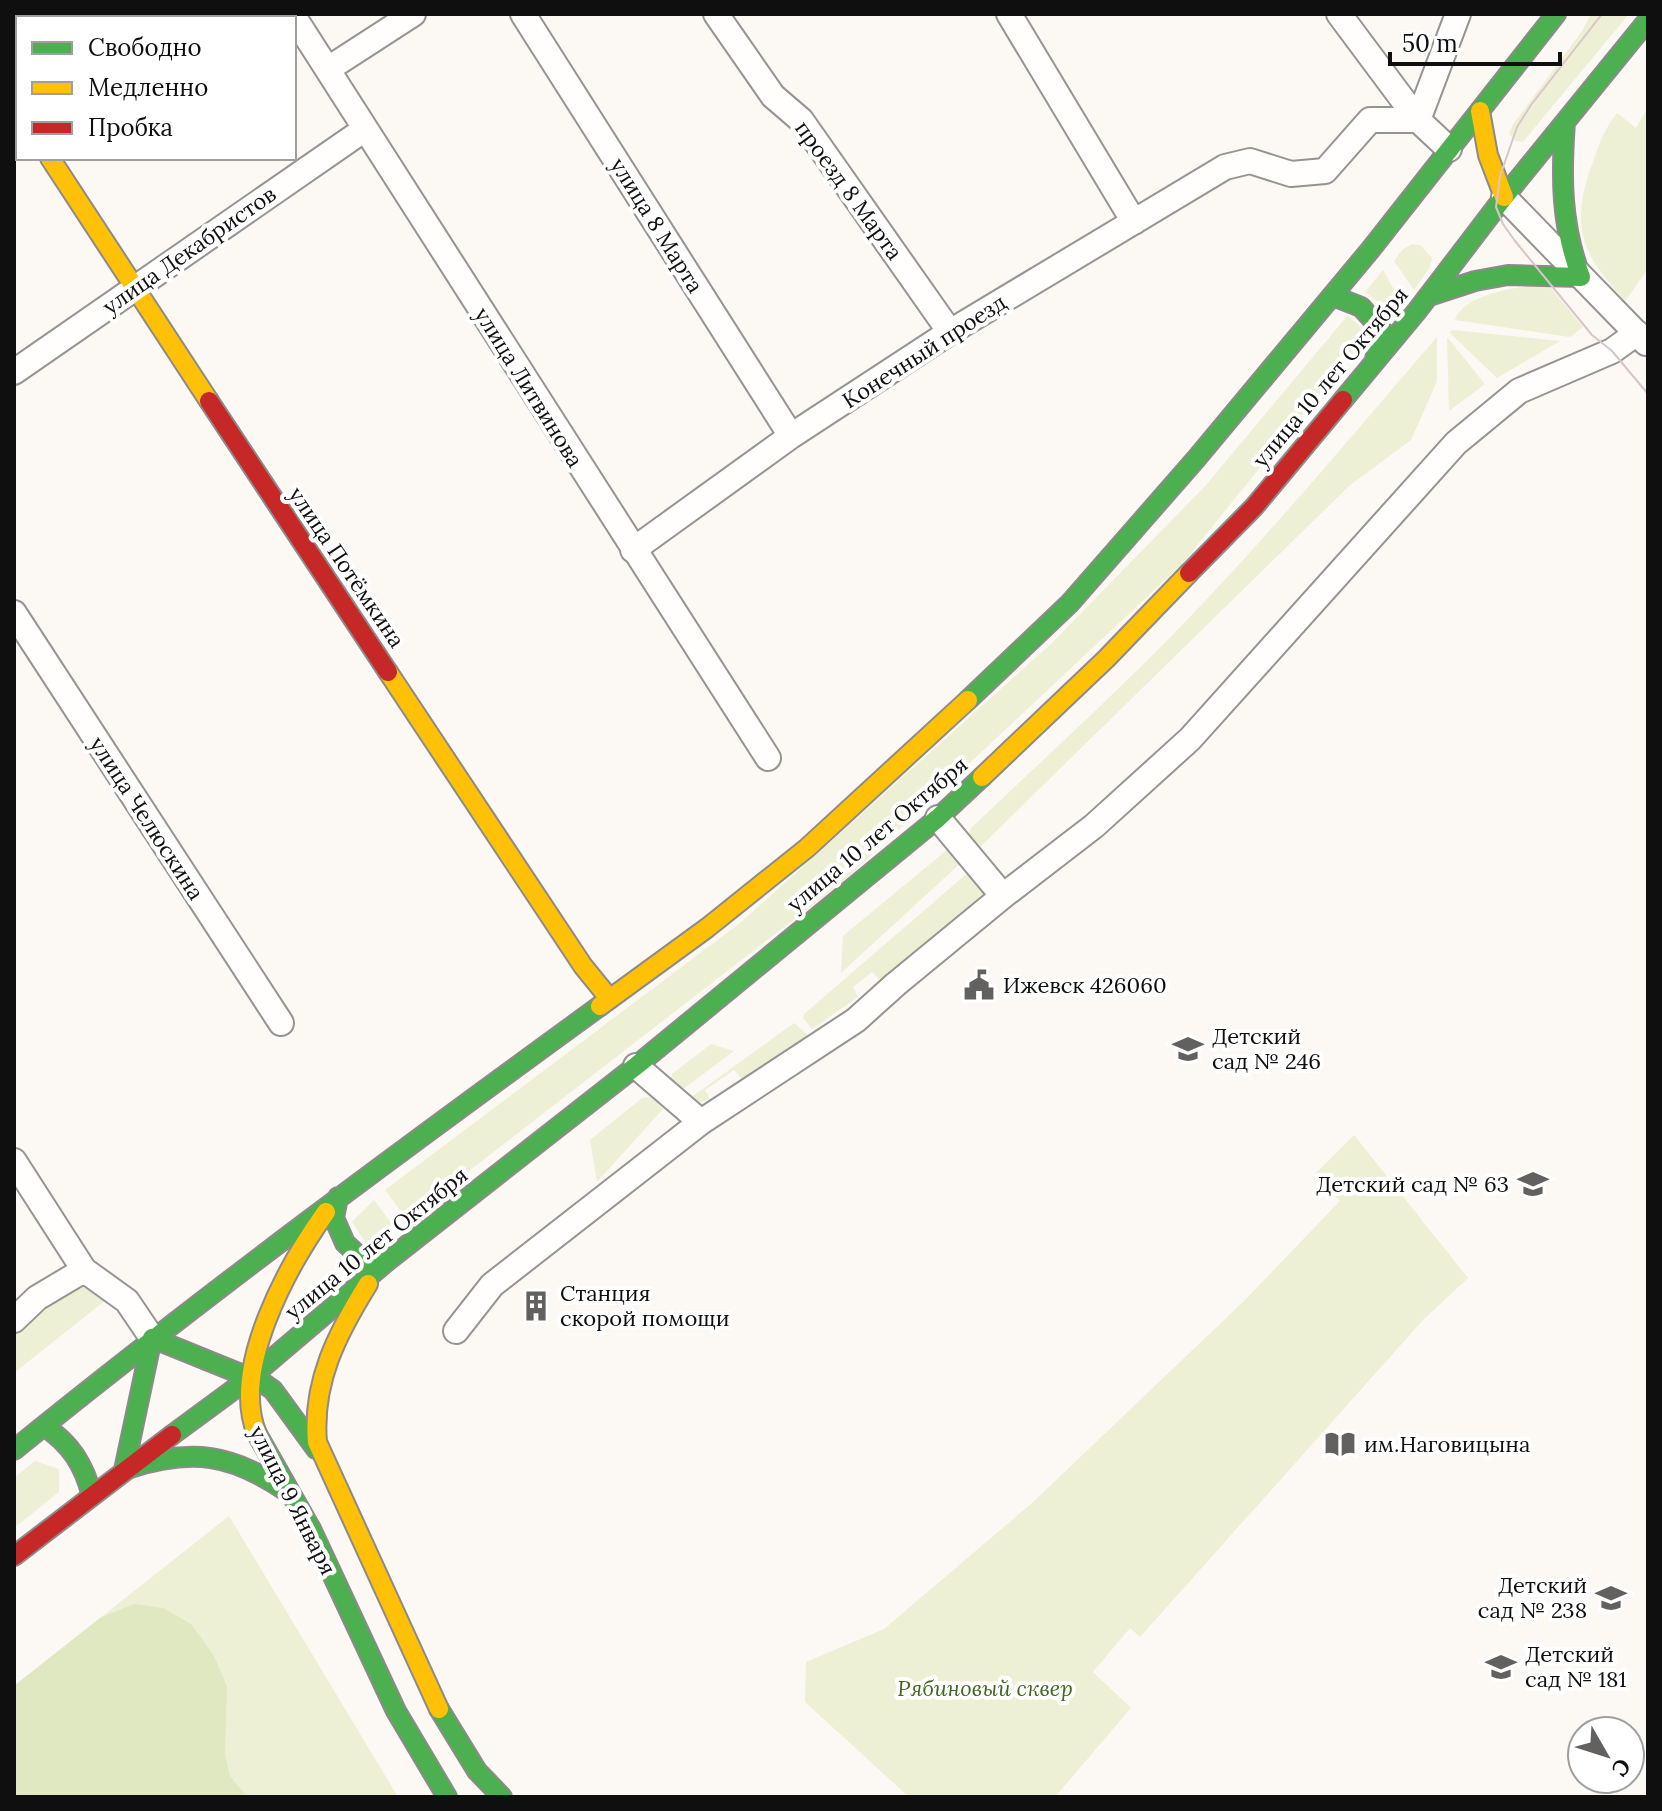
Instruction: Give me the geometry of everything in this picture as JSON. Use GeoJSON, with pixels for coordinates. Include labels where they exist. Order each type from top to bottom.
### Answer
{"type":"FeatureCollection","features":[{"type":"Feature","properties":{"kind":"main road","name":"улица 10 лет Октября"},"geometry":{"type":"LineString","coordinates":[[14,1450],[152,1338],[338,1197],[707,928],[807,848],[1070,603],[1333,296],[1556,14]]}},
{"type":"Feature","properties":{"kind":"main road","name":"улица 10 лет Октября"},"geometry":{"type":"LineString","coordinates":[[14,1556],[252,1376],[386,1262],[636,1066],[938,818],[1106,659],[1254,507],[1429,296],[1504,197],[1648,20]]}},
{"type":"Feature","properties":{"kind":"main road"},"geometry":{"type":"LineString","coordinates":[[1480,111],[1488,155],[1504,197]]}},
{"type":"Feature","properties":{"kind":"main road"},"geometry":{"type":"LineString","coordinates":[[1429,296],[1475,281],[1508,275],[1581,277],[1569,249],[1563,216],[1565,122]]}},
{"type":"Feature","properties":{"kind":"main road","name":"улица Потёмкина"},"geometry":{"type":"LineString","coordinates":[[51,160],[575,954],[609,998]]}},
{"type":"Feature","properties":{"kind":"main road"},"geometry":{"type":"LineString","coordinates":[[1333,296],[1352,301],[1370,313],[1382,330],[1375,359]]}},
{"type":"Feature","properties":{"kind":"main road"},"geometry":{"type":"LineString","coordinates":[[338,1197],[334,1218],[345,1243],[361,1258],[386,1262]]}},
{"type":"Feature","properties":{"kind":"main road","name":"улица 9 Января"},"geometry":{"type":"LineString","coordinates":[[338,1197],[305,1240],[287,1278],[257,1352],[249,1397],[255,1430],[296,1499],[386,1695],[447,1797]]}},
{"type":"Feature","properties":{"kind":"main road","name":"улица 9 Января"},"geometry":{"type":"LineString","coordinates":[[386,1262],[352,1309],[331,1349],[316,1399],[314,1427],[321,1456],[438,1707],[477,1771],[502,1797]]}},
{"type":"Feature","properties":{"kind":"main road"},"geometry":{"type":"LineString","coordinates":[[296,1499],[257,1470],[202,1455],[158,1459],[124,1470],[152,1338],[252,1376],[273,1390],[321,1456]]}},
{"type":"Feature","properties":{"kind":"main road"},"geometry":{"type":"LineString","coordinates":[[44,1426],[75,1451],[87,1471],[92,1496]]}},
{"type":"Feature","properties":{"kind":"street"},"geometry":{"type":"LineString","coordinates":[[328,69],[413,14]]}},
{"type":"Feature","properties":{"kind":"street","name":"улица 8 Марта"},"geometry":{"type":"LineString","coordinates":[[523,14],[791,436]]}},
{"type":"Feature","properties":{"kind":"street","name":"проезд 8 Марта"},"geometry":{"type":"LineString","coordinates":[[716,14],[773,96],[801,120],[950,332]]}},
{"type":"Feature","properties":{"kind":"street"},"geometry":{"type":"LineString","coordinates":[[1009,14],[1134,222]]}},
{"type":"Feature","properties":{"kind":"street"},"geometry":{"type":"LineString","coordinates":[[1339,14],[1418,120],[1449,149]]}},
{"type":"Feature","properties":{"kind":"street"},"geometry":{"type":"LineString","coordinates":[[1418,120],[1458,14]]}},
{"type":"Feature","properties":{"kind":"street","name":"улица Литвинова"},"geometry":{"type":"LineString","coordinates":[[296,20],[768,758]]}},
{"type":"Feature","properties":{"kind":"street","name":"Конечный проезд"},"geometry":{"type":"LineString","coordinates":[[633,550],[791,436],[950,332],[1225,167],[1250,161],[1291,174],[1325,171],[1370,120],[1418,120]]}},
{"type":"Feature","properties":{"kind":"street","name":"улица Декабристов"},"geometry":{"type":"LineString","coordinates":[[14,372],[365,129]]}},
{"type":"Feature","properties":{"kind":"street"},"geometry":{"type":"LineString","coordinates":[[456,1331],[492,1285],[701,1122],[856,1020],[1003,896],[1094,826],[1190,739],[1456,443],[1519,391],[1642,339],[1504,197]]}},
{"type":"Feature","properties":{"kind":"street","name":"улица Челюскина"},"geometry":{"type":"LineString","coordinates":[[14,613],[281,1023]]}},
{"type":"Feature","properties":{"kind":"street"},"geometry":{"type":"LineString","coordinates":[[938,818],[1003,896]]}},
{"type":"Feature","properties":{"kind":"street"},"geometry":{"type":"LineString","coordinates":[[636,1066],[701,1122]]}},
{"type":"Feature","properties":{"kind":"street"},"geometry":{"type":"LineString","coordinates":[[14,1161],[84,1270],[127,1301],[152,1338]]}},
{"type":"Feature","properties":{"kind":"street"},"geometry":{"type":"LineString","coordinates":[[14,1320],[37,1298],[84,1270]]}},
{"type":"Feature","properties":{"kind":"green space"},"geometry":{"type":"Polygon","coordinates":[[[1591,14],[1629,14],[1523,142],[1515,141],[1509,133],[1514,123],[1582,31],[1591,14]]]}},
{"type":"Feature","properties":{"kind":"green space"},"geometry":{"type":"Polygon","coordinates":[[[1647,109],[1648,269],[1625,301],[1589,253],[1581,221],[1582,204],[1598,149],[1617,113],[1636,128],[1647,109]]]}},
{"type":"Feature","properties":{"kind":"green space"},"geometry":{"type":"Polygon","coordinates":[[[1412,244],[1420,245],[1432,258],[1429,269],[1414,290],[1394,261],[1402,250],[1412,244]]]}},
{"type":"Feature","properties":{"kind":"green space"},"geometry":{"type":"Polygon","coordinates":[[[1383,270],[1402,305],[1395,315],[1365,292],[1383,270]]]}},
{"type":"Feature","properties":{"kind":"green space"},"geometry":{"type":"Polygon","coordinates":[[[1546,282],[1583,327],[1570,337],[1455,320],[1460,311],[1481,297],[1546,282]]]}},
{"type":"Feature","properties":{"kind":"green space"},"geometry":{"type":"Polygon","coordinates":[[[1348,315],[1368,334],[1182,564],[846,879],[407,1219],[385,1190],[740,923],[1052,643],[1206,485],[1348,315]]]}},
{"type":"Feature","properties":{"kind":"green space"},"geometry":{"type":"Polygon","coordinates":[[[1449,332],[1560,341],[1497,378],[1449,332]]]}},
{"type":"Feature","properties":{"kind":"green space"},"geometry":{"type":"Polygon","coordinates":[[[1437,337],[1437,381],[1411,440],[1349,486],[979,848],[969,833],[971,828],[1179,629],[1295,502],[1437,337]]]}},
{"type":"Feature","properties":{"kind":"green space"},"geometry":{"type":"Polygon","coordinates":[[[1447,337],[1485,384],[1449,411],[1447,337]]]}},
{"type":"Feature","properties":{"kind":"green space"},"geometry":{"type":"Polygon","coordinates":[[[948,849],[963,861],[841,973],[843,936],[948,849]]]}},
{"type":"Feature","properties":{"kind":"green space"},"geometry":{"type":"Polygon","coordinates":[[[970,871],[990,896],[881,981],[872,972],[853,987],[858,997],[812,1029],[803,1018],[804,1014],[970,871]]]}},
{"type":"Feature","properties":{"kind":"green space"},"geometry":{"type":"Polygon","coordinates":[[[794,1023],[808,1035],[742,1079],[734,1070],[705,1090],[710,1099],[697,1103],[689,1099],[794,1023]]]}},
{"type":"Feature","properties":{"kind":"green space"},"geometry":{"type":"Polygon","coordinates":[[[711,1044],[734,1051],[679,1092],[671,1080],[672,1074],[711,1044]]]}},
{"type":"Feature","properties":{"kind":"green space"},"geometry":{"type":"Polygon","coordinates":[[[651,1097],[663,1109],[597,1182],[590,1140],[642,1098],[651,1097]]]}},
{"type":"Feature","properties":{"kind":"green space","name":"Рябиновый сквер"},"geometry":{"type":"Polygon","coordinates":[[[1354,1135],[1468,1278],[1423,1320],[1140,1637],[1130,1628],[1093,1672],[1131,1708],[1055,1797],[909,1797],[805,1702],[806,1662],[884,1629],[1032,1503],[1244,1301],[1340,1201],[1315,1174],[1354,1135]]]}},
{"type":"Feature","properties":{"kind":"green space"},"geometry":{"type":"Polygon","coordinates":[[[374,1200],[395,1228],[368,1246],[352,1222],[374,1200]]]}},
{"type":"Feature","properties":{"kind":"green space"},"geometry":{"type":"Polygon","coordinates":[[[71,1284],[85,1284],[107,1299],[14,1373],[14,1327],[71,1284]]]}},
{"type":"Feature","properties":{"kind":"green space"},"geometry":{"type":"Polygon","coordinates":[[[35,1461],[59,1469],[59,1492],[14,1528],[14,1478],[35,1461]]]}},
{"type":"Feature","properties":{"kind":"green space"},"geometry":{"type":"Polygon","coordinates":[[[229,1516],[398,1797],[235,1797],[14,1686],[229,1516]]]}},
{"type":"Feature","properties":{"kind":"green space"},"geometry":{"type":"Polygon","coordinates":[[[134,1604],[163,1608],[191,1624],[214,1656],[227,1687],[225,1754],[230,1776],[247,1797],[14,1797],[14,1686],[100,1618],[134,1604]]]}},
{"type":"Feature","properties":{"kind":"tram line"},"geometry":{"type":"LineString","coordinates":[[1602,14],[1517,127],[1500,176],[1496,207],[1515,241],[1592,335],[1612,351],[1648,394]]}},
{"type":"Feature","properties":{"kind":"traffic: fast"},"geometry":{"type":"LineString","coordinates":[[968,700],[1070,603],[1196,459],[1371,249],[1556,14]]}},
{"type":"Feature","properties":{"kind":"traffic: fast"},"geometry":{"type":"LineString","coordinates":[[1343,400],[1648,20]]}},
{"type":"Feature","properties":{"kind":"traffic: fast"},"geometry":{"type":"LineString","coordinates":[[1429,296],[1475,281],[1508,275],[1581,277],[1574,258],[1564,201],[1565,122]]}},
{"type":"Feature","properties":{"kind":"traffic: fast"},"geometry":{"type":"LineString","coordinates":[[1333,296],[1361,307],[1382,330],[1375,359]]}},
{"type":"Feature","properties":{"kind":"traffic: fast"},"geometry":{"type":"LineString","coordinates":[[172,1435],[252,1376],[386,1262],[636,1066],[938,818],[982,777]]}},
{"type":"Feature","properties":{"kind":"traffic: fast"},"geometry":{"type":"LineString","coordinates":[[14,1450],[304,1224],[600,1006]]}},
{"type":"Feature","properties":{"kind":"traffic: fast"},"geometry":{"type":"LineString","coordinates":[[338,1197],[334,1218],[345,1243],[361,1258],[386,1262]]}},
{"type":"Feature","properties":{"kind":"traffic: fast"},"geometry":{"type":"LineString","coordinates":[[152,1338],[263,1383],[273,1390],[316,1449]]}},
{"type":"Feature","properties":{"kind":"traffic: fast"},"geometry":{"type":"LineString","coordinates":[[124,1470],[152,1338]]}},
{"type":"Feature","properties":{"kind":"traffic: fast"},"geometry":{"type":"LineString","coordinates":[[44,1426],[62,1440],[75,1456],[92,1496]]}},
{"type":"Feature","properties":{"kind":"traffic: fast"},"geometry":{"type":"LineString","coordinates":[[257,1434],[311,1529],[396,1711],[447,1797]]}},
{"type":"Feature","properties":{"kind":"traffic: fast"},"geometry":{"type":"LineString","coordinates":[[130,1468],[173,1458],[211,1458],[248,1469],[286,1491]]}},
{"type":"Feature","properties":{"kind":"traffic: fast"},"geometry":{"type":"LineString","coordinates":[[439,1709],[477,1771],[502,1797]]}},
{"type":"Feature","properties":{"kind":"traffic: slow"},"geometry":{"type":"LineString","coordinates":[[1480,111],[1488,155],[1504,197]]}},
{"type":"Feature","properties":{"kind":"traffic: slow"},"geometry":{"type":"LineString","coordinates":[[51,160],[209,401]]}},
{"type":"Feature","properties":{"kind":"traffic: slow"},"geometry":{"type":"LineString","coordinates":[[982,777],[1106,659],[1189,573]]}},
{"type":"Feature","properties":{"kind":"traffic: slow"},"geometry":{"type":"LineString","coordinates":[[388,672],[583,966],[609,998]]}},
{"type":"Feature","properties":{"kind":"traffic: slow"},"geometry":{"type":"LineString","coordinates":[[600,1006],[707,928],[807,848],[968,700]]}},
{"type":"Feature","properties":{"kind":"traffic: slow"},"geometry":{"type":"LineString","coordinates":[[257,1434],[251,1408],[251,1379],[257,1349],[280,1288],[326,1212]]}},
{"type":"Feature","properties":{"kind":"traffic: slow"},"geometry":{"type":"LineString","coordinates":[[368,1284],[346,1321],[329,1359],[318,1399],[317,1442],[439,1709]]}},
{"type":"Feature","properties":{"kind":"traffic: jam"},"geometry":{"type":"LineString","coordinates":[[1189,573],[1254,507],[1343,400]]}},
{"type":"Feature","properties":{"kind":"traffic: jam"},"geometry":{"type":"LineString","coordinates":[[209,401],[388,672]]}},
{"type":"Feature","properties":{"kind":"traffic: jam"},"geometry":{"type":"LineString","coordinates":[[14,1556],[172,1435]]}},
{"type":"Feature","properties":{"kind":"place","name":"Ижевск 426060"},"geometry":{"type":"Point","coordinates":[979,985]}},
{"type":"Feature","properties":{"kind":"place","name":"Детский сад № 246"},"geometry":{"type":"Point","coordinates":[1188,1049]}},
{"type":"Feature","properties":{"kind":"place","name":"Детский сад № 63"},"geometry":{"type":"Point","coordinates":[1533,1184]}},
{"type":"Feature","properties":{"kind":"place","name":"Станция скорой помощи"},"geometry":{"type":"Point","coordinates":[536,1306]}},
{"type":"Feature","properties":{"kind":"place","name":"им.Наговицына"},"geometry":{"type":"Point","coordinates":[1340,1444]}},
{"type":"Feature","properties":{"kind":"place","name":"Детский сад № 238"},"geometry":{"type":"Point","coordinates":[1611,1598]}},
{"type":"Feature","properties":{"kind":"place","name":"Детский сад № 181"},"geometry":{"type":"Point","coordinates":[1501,1667]}}]}
